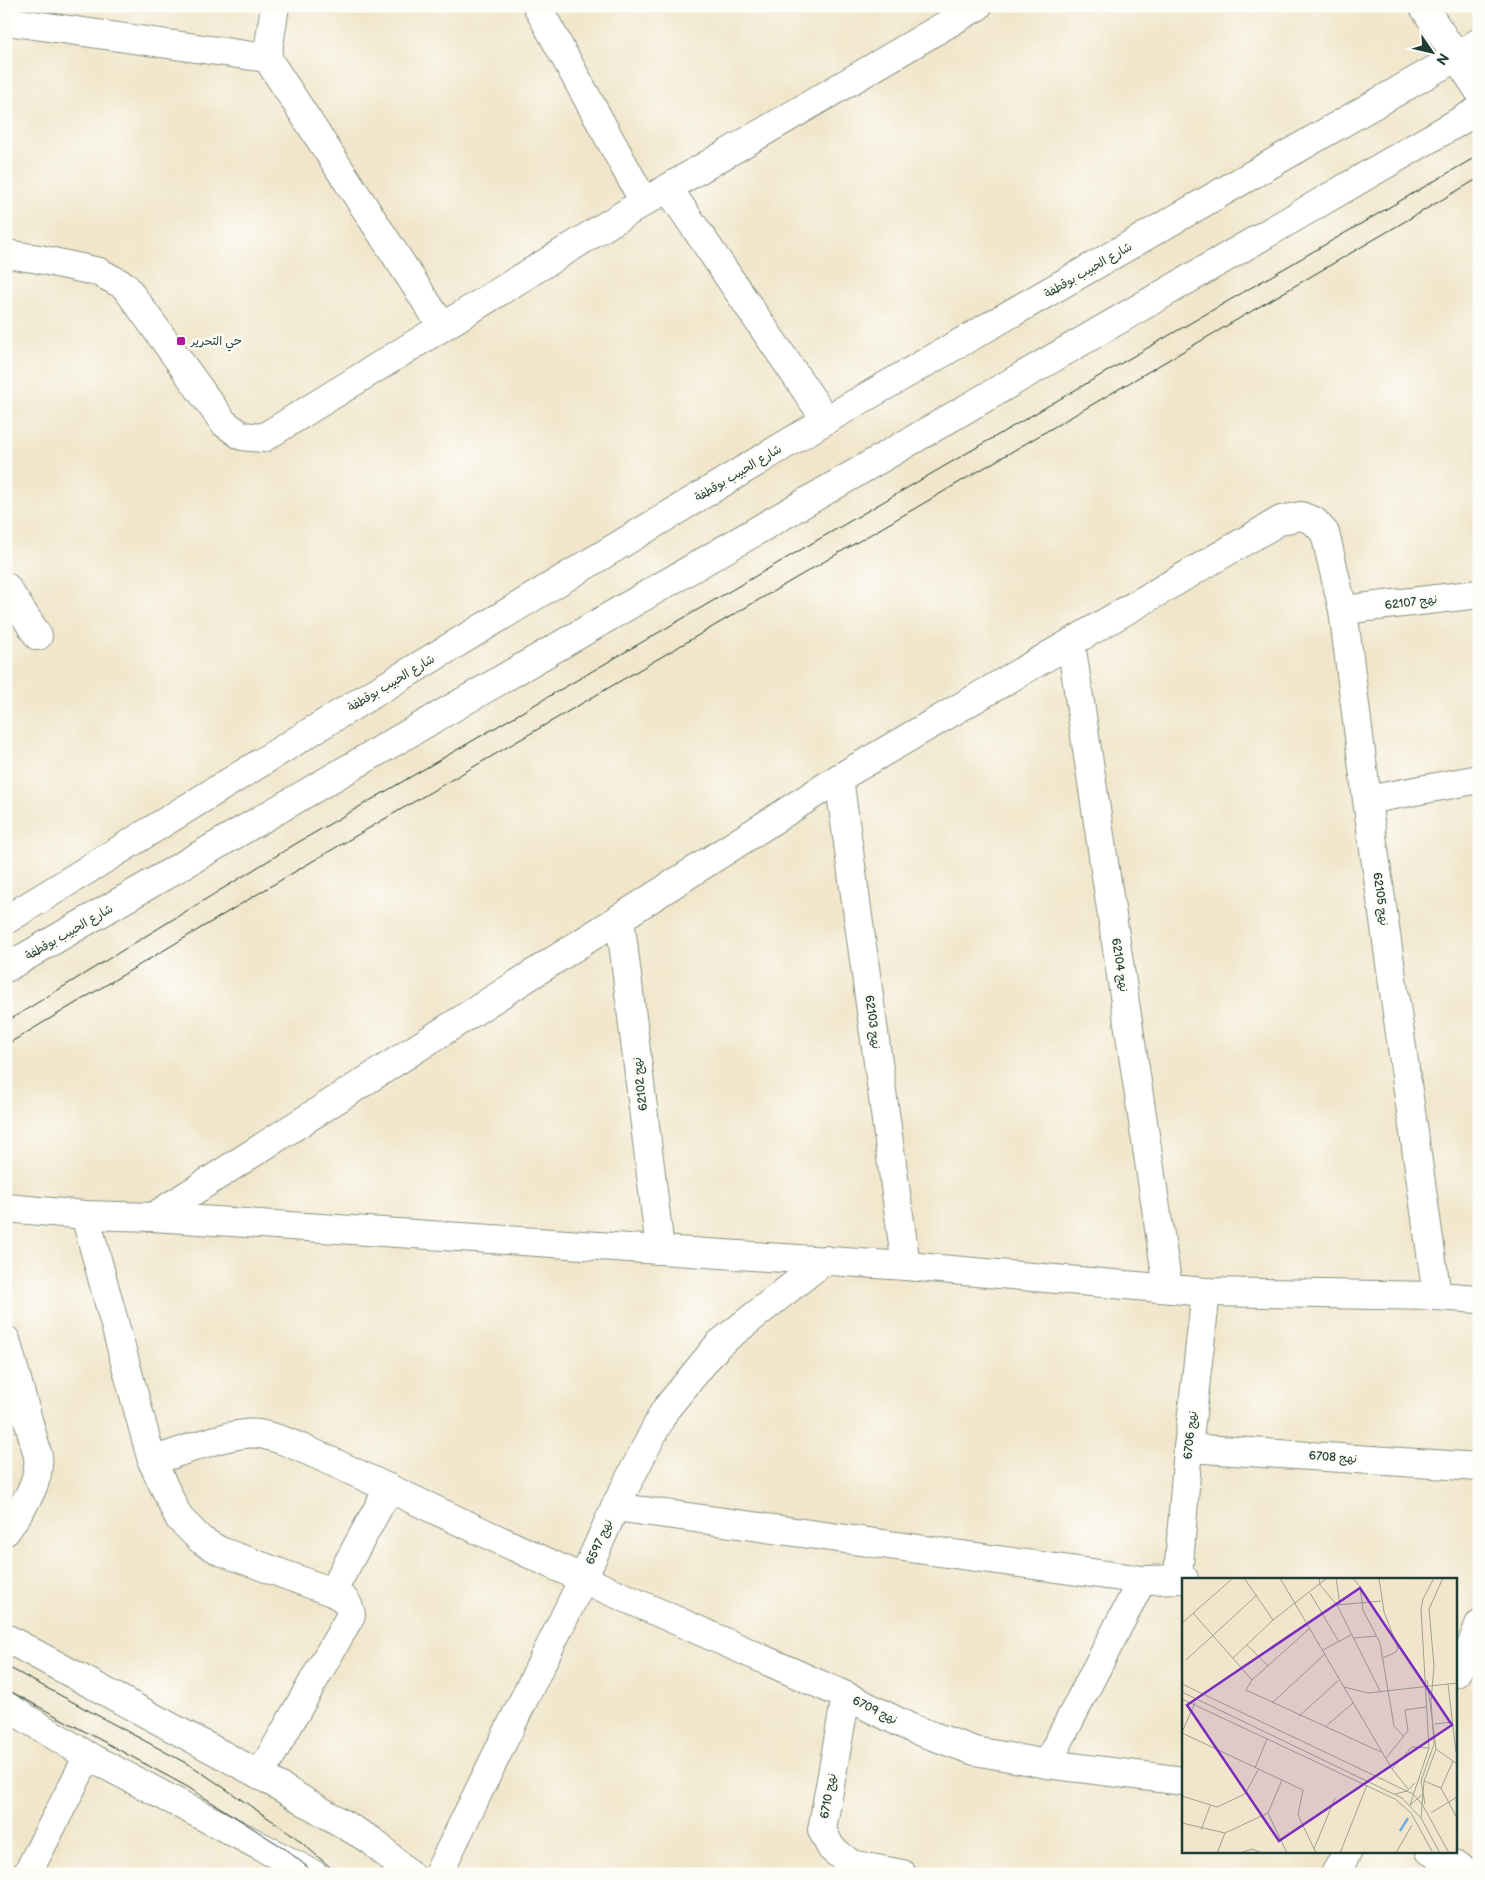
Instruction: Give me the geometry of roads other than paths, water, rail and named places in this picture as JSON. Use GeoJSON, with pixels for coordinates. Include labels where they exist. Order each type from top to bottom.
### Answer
{"type":"FeatureCollection","features":[{"type":"Feature","properties":{"kind":"street"},"geometry":{"type":"LineString","coordinates":[[275,6],[267,58],[442,326]]}},
{"type":"Feature","properties":{"kind":"street"},"geometry":{"type":"LineString","coordinates":[[537,6],[644,202]]}},
{"type":"Feature","properties":{"kind":"street"},"geometry":{"type":"LineString","coordinates":[[6,254],[99,272],[126,286],[224,423],[242,436],[263,438],[644,202],[978,6]]}},
{"type":"Feature","properties":{"kind":"street"},"geometry":{"type":"LineString","coordinates":[[1423,6],[1455,58],[1479,91]]}},
{"type":"Feature","properties":{"kind":"street"},"geometry":{"type":"LineString","coordinates":[[6,21],[267,58]]}},
{"type":"Feature","properties":{"kind":"street","name":"شارع الحبيب بوقطفة"},"geometry":{"type":"LineString","coordinates":[[6,920],[342,712],[826,420],[1455,58],[1479,42]]}},
{"type":"Feature","properties":{"kind":"street","name":"شارع الحبيب بوقطفة"},"geometry":{"type":"LineString","coordinates":[[6,968],[1479,110]]}},
{"type":"Feature","properties":{"kind":"street"},"geometry":{"type":"LineString","coordinates":[[668,188],[826,420]]}},
{"type":"Feature","properties":{"kind":"street","name":"نهج 62105"},"geometry":{"type":"LineString","coordinates":[[1071,643],[1281,520],[1301,516],[1314,521],[1325,533],[1343,610],[1367,800],[1437,1296]]}},
{"type":"Feature","properties":{"kind":"street"},"geometry":{"type":"LineString","coordinates":[[6,588],[38,636]]}},
{"type":"Feature","properties":{"kind":"street","name":"نهج 62107"},"geometry":{"type":"LineString","coordinates":[[1343,610],[1479,594]]}},
{"type":"Feature","properties":{"kind":"street"},"geometry":{"type":"LineString","coordinates":[[153,1217],[839,778],[1071,643]]}},
{"type":"Feature","properties":{"kind":"street","name":"نهج 62104"},"geometry":{"type":"LineString","coordinates":[[1071,643],[1168,1288]]}},
{"type":"Feature","properties":{"kind":"street","name":"نهج 62103"},"geometry":{"type":"LineString","coordinates":[[839,778],[906,1266]]}},
{"type":"Feature","properties":{"kind":"street"},"geometry":{"type":"LineString","coordinates":[[1367,800],[1479,779]]}},
{"type":"Feature","properties":{"kind":"street","name":"نهج 62102"},"geometry":{"type":"LineString","coordinates":[[620,918],[660,1249]]}},
{"type":"Feature","properties":{"kind":"street"},"geometry":{"type":"LineString","coordinates":[[6,1208],[86,1215],[153,1217],[825,1260],[1206,1292],[1437,1296],[1479,1299]]}},
{"type":"Feature","properties":{"kind":"street"},"geometry":{"type":"LineString","coordinates":[[86,1215],[152,1461],[179,1518],[201,1540],[220,1551],[332,1592],[345,1599],[349,1606],[350,1615],[260,1775]]}},
{"type":"Feature","properties":{"kind":"street","name":"نهج 6597"},"geometry":{"type":"LineString","coordinates":[[438,1874],[583,1579],[615,1507],[665,1410],[719,1344],[825,1260]]}},
{"type":"Feature","properties":{"kind":"street","name":"نهج 6706"},"geometry":{"type":"LineString","coordinates":[[1181,1579],[1188,1448],[1206,1292]]}},
{"type":"Feature","properties":{"kind":"street"},"geometry":{"type":"LineString","coordinates":[[6,1340],[38,1456],[39,1468],[37,1479],[24,1505],[6,1531]]}},
{"type":"Feature","properties":{"kind":"street","name":"نهج 6709"},"geometry":{"type":"LineString","coordinates":[[152,1461],[226,1437],[258,1434],[282,1440],[583,1579],[846,1696],[912,1729],[975,1751],[1047,1764],[1182,1781]]}},
{"type":"Feature","properties":{"kind":"street","name":"نهج 6708"},"geometry":{"type":"LineString","coordinates":[[1188,1448],[1479,1466]]}},
{"type":"Feature","properties":{"kind":"street"},"geometry":{"type":"LineString","coordinates":[[332,1592],[389,1488]]}},
{"type":"Feature","properties":{"kind":"street"},"geometry":{"type":"LineString","coordinates":[[615,1507],[1142,1580],[1181,1579]]}},
{"type":"Feature","properties":{"kind":"street"},"geometry":{"type":"LineString","coordinates":[[1047,1764],[1142,1580]]}},
{"type":"Feature","properties":{"kind":"street"},"geometry":{"type":"LineString","coordinates":[[1458,1622],[1479,1625],[1465,1658]]}},
{"type":"Feature","properties":{"kind":"street"},"geometry":{"type":"LineString","coordinates":[[6,1638],[260,1775],[372,1841],[409,1874]]}},
{"type":"Feature","properties":{"kind":"street","name":"نهج 6710"},"geometry":{"type":"LineString","coordinates":[[846,1696],[822,1830],[831,1848],[851,1864],[902,1874]]}},
{"type":"Feature","properties":{"kind":"street"},"geometry":{"type":"LineString","coordinates":[[6,1706],[88,1756],[313,1874]]}},
{"type":"Feature","properties":{"kind":"street"},"geometry":{"type":"LineString","coordinates":[[27,1874],[88,1756]]}},
{"type":"Feature","properties":{"kind":"street"},"geometry":{"type":"LineString","coordinates":[[1335,1874],[1347,1852]]}},
{"type":"Feature","properties":{"kind":"street"},"geometry":{"type":"LineString","coordinates":[[1432,1852],[1471,1874]]}},
{"type":"Feature","properties":{"kind":"tram line"},"geometry":{"type":"LineString","coordinates":[[6,1022],[297,843],[1479,155]]}},
{"type":"Feature","properties":{"kind":"tram line"},"geometry":{"type":"LineString","coordinates":[[6,1045],[306,865],[1479,178]]}},
{"type":"Feature","properties":{"kind":"tram line"},"geometry":{"type":"LineString","coordinates":[[6,1666],[195,1768],[293,1835],[338,1874]]}},
{"type":"Feature","properties":{"kind":"tram line"},"geometry":{"type":"LineString","coordinates":[[6,1689],[186,1786],[284,1848],[316,1874]]}},
{"type":"Feature","properties":{"kind":"place","name":"حي التحرير"},"geometry":{"type":"Point","coordinates":[181,341]}}]}
